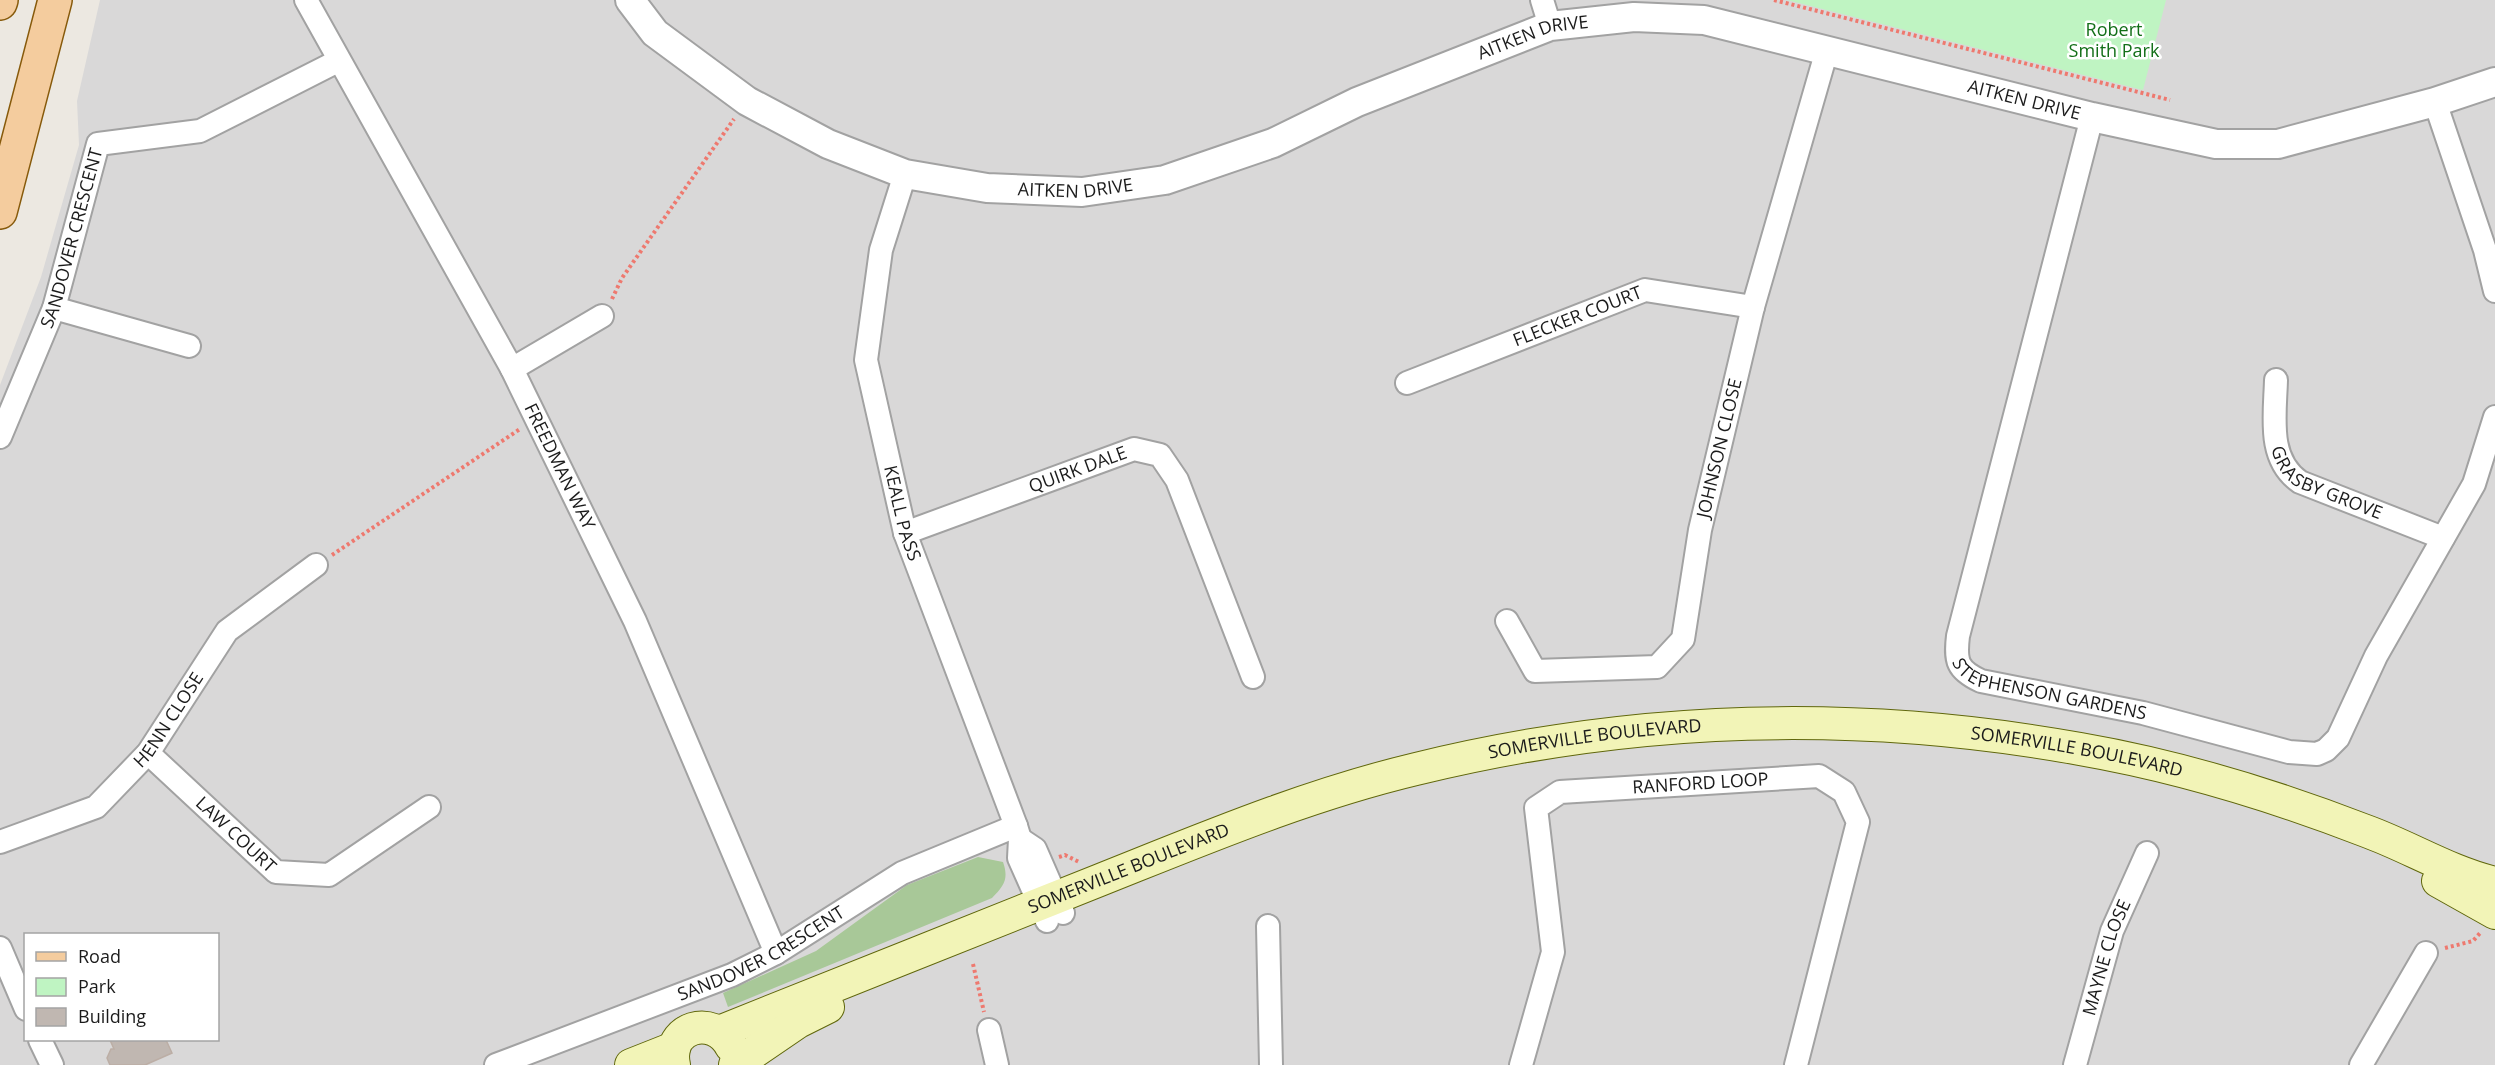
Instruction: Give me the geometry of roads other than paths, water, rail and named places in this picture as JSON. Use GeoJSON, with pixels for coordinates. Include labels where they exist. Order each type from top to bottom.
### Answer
{"type":"FeatureCollection","features":[{"type":"Feature","properties":{"kind":"main road"},"geometry":{"type":"LineString","coordinates":[[0,212],[55,0]]}},
{"type":"Feature","properties":{"kind":"main road","name":"SOMERVILLE BOULEVARD"},"geometry":{"type":"LineString","coordinates":[[734,1065],[798,1022],[835,1003],[1232,827],[1330,794],[1414,770],[1490,753],[1634,730],[1785,721],[1930,727],[2084,749],[2161,766],[2243,788],[2378,835],[2438,864],[2495,883]]}},
{"type":"Feature","properties":{"kind":"main road","name":"SOMERVILLE BOULEVARD"},"geometry":{"type":"LineString","coordinates":[[719,1032],[1052,908],[1290,825],[1430,783],[1596,751],[1752,738],[1821,738],[1971,748],[2042,758],[2165,783],[2251,807],[2366,849],[2460,892],[2490,920]]}},
{"type":"Feature","properties":{"kind":"main road"},"geometry":{"type":"LineString","coordinates":[[631,1065],[674,1057],[678,1040],[692,1029],[711,1028],[719,1032],[732,1047],[734,1065]]}},
{"type":"Feature","properties":{"kind":"street","name":"FREEDMAN WAY"},"geometry":{"type":"LineString","coordinates":[[306,0],[512,369],[635,621],[776,953]]}},
{"type":"Feature","properties":{"kind":"street","name":"AITKEN DRIVE"},"geometry":{"type":"LineString","coordinates":[[630,0],[655,33],[747,101],[828,144],[905,174],[987,188],[1082,192],[1166,180],[1273,143],[1546,13],[1704,20],[2092,117],[2216,144],[2278,144],[2434,102],[2495,82]]}},
{"type":"Feature","properties":{"kind":"street","name":"JOHNSON CLOSE"},"geometry":{"type":"LineString","coordinates":[[1508,621],[1535,671],[1657,667],[1683,639],[1700,530],[1753,307],[1827,50]]}},
{"type":"Feature","properties":{"kind":"street","name":"SANDOVER CRESCENT"},"geometry":{"type":"LineString","coordinates":[[0,437],[54,308],[98,144],[200,131],[338,61]]}},
{"type":"Feature","properties":{"kind":"street"},"geometry":{"type":"LineString","coordinates":[[2434,102],[2490,249],[2495,291]]}},
{"type":"Feature","properties":{"kind":"street","name":"STEPHENSON GARDENS"},"geometry":{"type":"LineString","coordinates":[[2092,117],[1958,636],[1956,654],[1966,675],[1981,681],[2143,713],[2289,752],[2316,754],[2326,750],[2338,738],[2376,656],[2474,484],[2495,417]]}},
{"type":"Feature","properties":{"kind":"street","name":"KEALL PASS"},"geometry":{"type":"LineString","coordinates":[[905,174],[881,250],[866,360],[905,533],[1018,832],[1019,858],[1052,908]]}},
{"type":"Feature","properties":{"kind":"street","name":"FLECKER COURT"},"geometry":{"type":"LineString","coordinates":[[1407,384],[1645,290],[1753,307]]}},
{"type":"Feature","properties":{"kind":"street"},"geometry":{"type":"LineString","coordinates":[[54,308],[189,346]]}},
{"type":"Feature","properties":{"kind":"street"},"geometry":{"type":"LineString","coordinates":[[512,369],[602,316]]}},
{"type":"Feature","properties":{"kind":"street","name":"GRASBY GROVE"},"geometry":{"type":"LineString","coordinates":[[2276,380],[2274,440],[2286,472],[2300,482],[2443,538]]}},
{"type":"Feature","properties":{"kind":"street","name":"QUIRK DALE"},"geometry":{"type":"LineString","coordinates":[[905,533],[1134,449],[1160,455],[1177,480],[1253,677]]}},
{"type":"Feature","properties":{"kind":"street","name":"HENN CLOSE"},"geometry":{"type":"LineString","coordinates":[[0,842],[96,807],[148,753],[227,631],[316,565]]}},
{"type":"Feature","properties":{"kind":"street","name":"LAW COURT"},"geometry":{"type":"LineString","coordinates":[[148,753],[276,872],[329,875],[429,807]]}},
{"type":"Feature","properties":{"kind":"street","name":"RANFORD LOOP"},"geometry":{"type":"LineString","coordinates":[[1521,1065],[1553,952],[1536,808],[1560,792],[1819,776],[1845,792],[1858,822],[1796,1065]]}},
{"type":"Feature","properties":{"kind":"street","name":"SANDOVER CRESCENT"},"geometry":{"type":"LineString","coordinates":[[496,1065],[732,975],[776,953],[902,873],[1018,832]]}},
{"type":"Feature","properties":{"kind":"street","name":"MAYNE CLOSE"},"geometry":{"type":"LineString","coordinates":[[2075,1065],[2112,931],[2147,853]]}},
{"type":"Feature","properties":{"kind":"street"},"geometry":{"type":"LineString","coordinates":[[1268,926],[1271,1065]]}},
{"type":"Feature","properties":{"kind":"street"},"geometry":{"type":"LineString","coordinates":[[0,948],[4,975],[24,1006]]}},
{"type":"Feature","properties":{"kind":"street"},"geometry":{"type":"LineString","coordinates":[[2361,1065],[2426,953]]}},
{"type":"Feature","properties":{"kind":"street"},"geometry":{"type":"LineString","coordinates":[[989,1030],[997,1065]]}},
{"type":"Feature","properties":{"kind":"street"},"geometry":{"type":"LineString","coordinates":[[40,1041],[52,1065]]}},
{"type":"Feature","properties":{"kind":"park label","name":"Robert Smith Park"},"geometry":{"type":"Point","coordinates":[2114,40]}}]}
